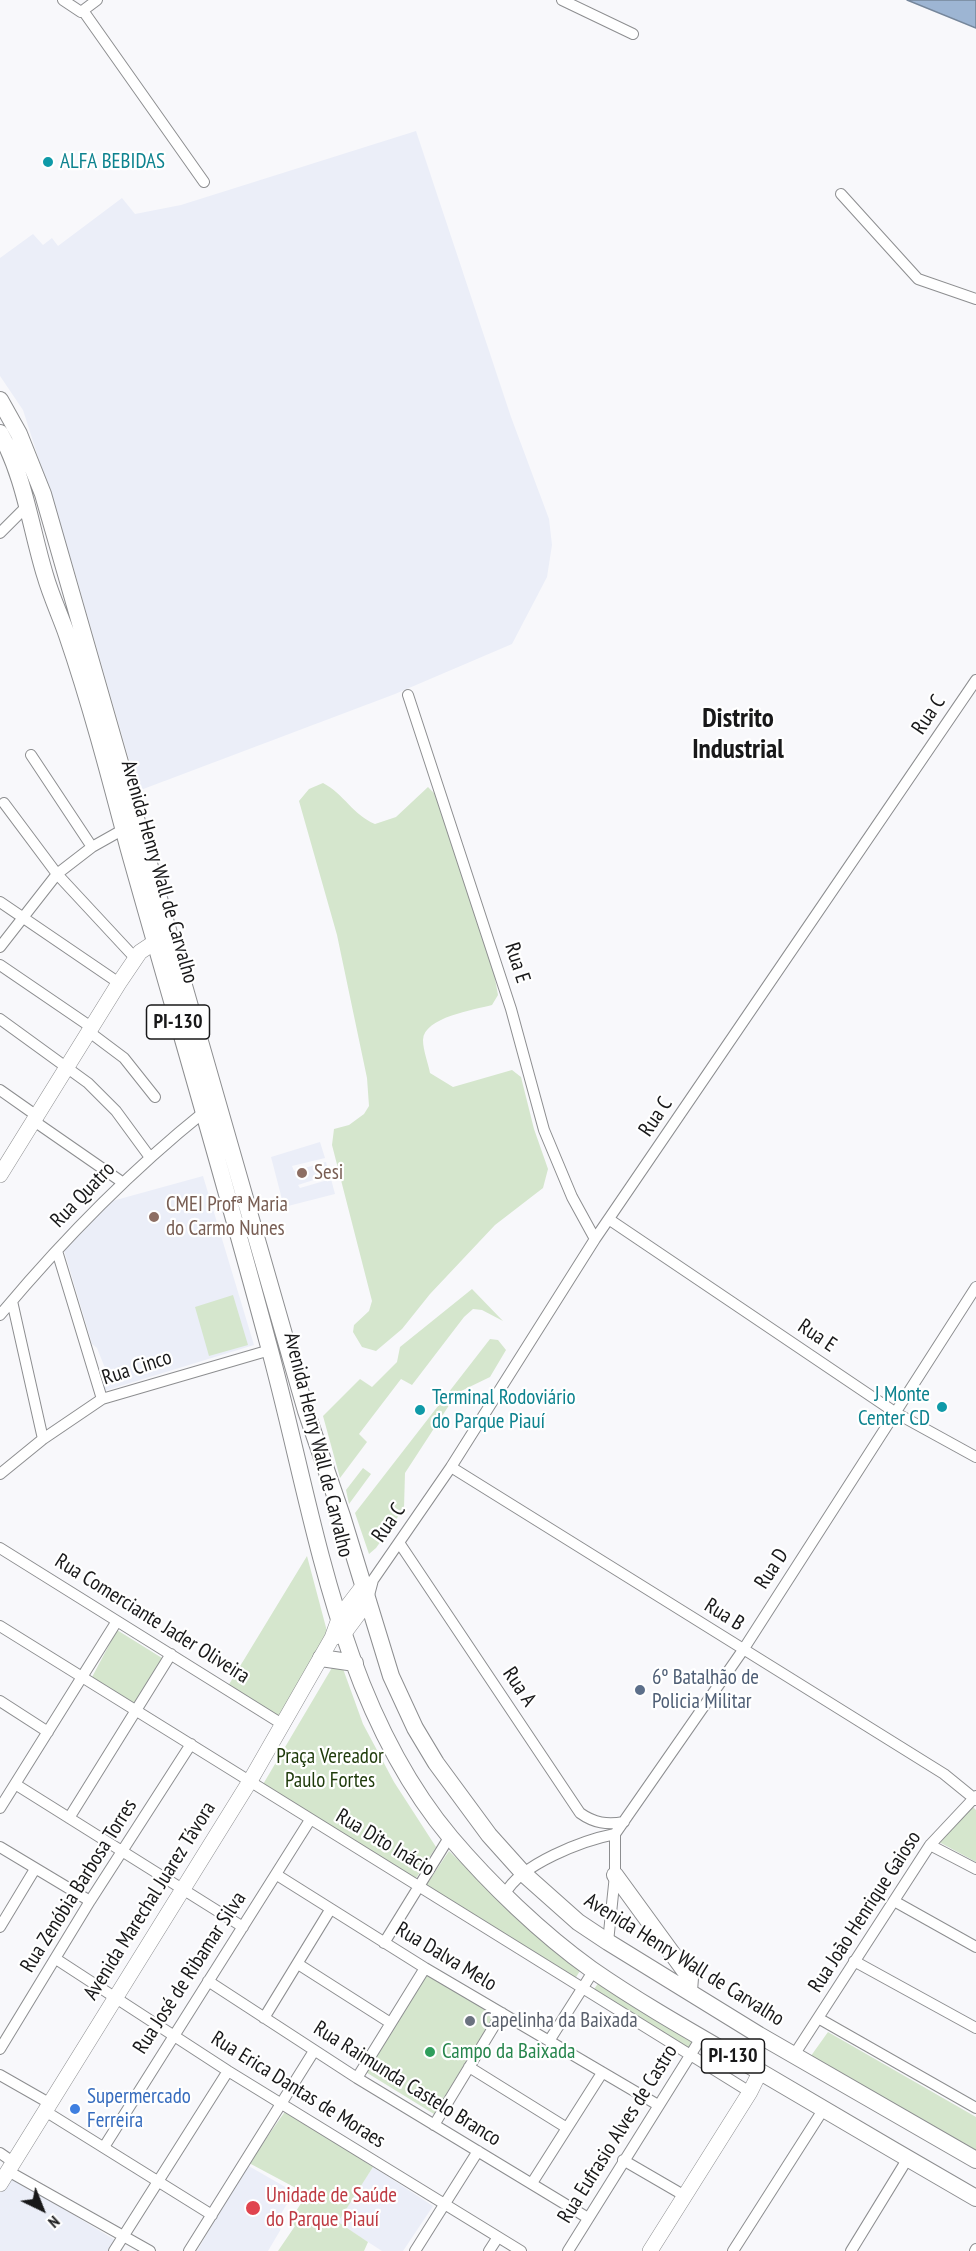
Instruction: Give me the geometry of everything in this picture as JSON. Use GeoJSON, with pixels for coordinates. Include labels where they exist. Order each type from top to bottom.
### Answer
{"type":"FeatureCollection","features":[{"type":"Feature","properties":{"kind":"main road","name":"Avenida Henry Wall de Carvalho"},"geometry":{"type":"LineString","coordinates":[[0,400],[19,434],[43,494],[138,850],[155,942],[204,1112],[222,1147],[306,1411],[368,1589],[391,1676],[415,1728],[447,1782],[524,1874],[578,1922],[794,2055],[976,2160]]}},
{"type":"Feature","properties":{"kind":"main road","name":"Avenida Henry Wall de Carvalho"},"geometry":{"type":"LineString","coordinates":[[0,433],[12,458],[48,587],[68,636],[124,829],[138,850],[172,941],[297,1460],[340,1616],[338,1635],[355,1663],[378,1719],[405,1773],[450,1836],[505,1893],[564,1948],[594,1970],[701,2038],[976,2198]]}},
{"type":"Feature","properties":{"kind":"main road"},"geometry":{"type":"LineString","coordinates":[[24,503],[32,493],[43,494]]}},
{"type":"Feature","properties":{"kind":"main road"},"geometry":{"type":"LineString","coordinates":[[48,587],[60,586],[67,580]]}},
{"type":"Feature","properties":{"kind":"main road"},"geometry":{"type":"LineString","coordinates":[[155,942],[172,941]]}},
{"type":"Feature","properties":{"kind":"main road"},"geometry":{"type":"LineString","coordinates":[[297,1460],[314,1494],[335,1496]]}},
{"type":"Feature","properties":{"kind":"main road"},"geometry":{"type":"LineString","coordinates":[[321,1658],[355,1663]]}},
{"type":"Feature","properties":{"kind":"main road"},"geometry":{"type":"LineString","coordinates":[[615,1875],[690,1978],[689,1991]]}},
{"type":"Feature","properties":{"kind":"street"},"geometry":{"type":"LineString","coordinates":[[63,0],[76,11],[84,12],[204,182]]}},
{"type":"Feature","properties":{"kind":"street"},"geometry":{"type":"LineString","coordinates":[[562,0],[633,34]]}},
{"type":"Feature","properties":{"kind":"street"},"geometry":{"type":"LineString","coordinates":[[84,12],[95,2]]}},
{"type":"Feature","properties":{"kind":"street"},"geometry":{"type":"LineString","coordinates":[[841,195],[918,279],[976,299]]}},
{"type":"Feature","properties":{"kind":"street"},"geometry":{"type":"LineString","coordinates":[[0,533],[24,503]]}},
{"type":"Feature","properties":{"kind":"street","name":"Rua C"},"geometry":{"type":"LineString","coordinates":[[368,1589],[451,1467],[595,1239],[976,680]]}},
{"type":"Feature","properties":{"kind":"street","name":"Rua E"},"geometry":{"type":"LineString","coordinates":[[408,695],[511,1009],[544,1130],[572,1197],[595,1239]]}},
{"type":"Feature","properties":{"kind":"street"},"geometry":{"type":"LineString","coordinates":[[31,755],[92,846]]}},
{"type":"Feature","properties":{"kind":"street"},"geometry":{"type":"LineString","coordinates":[[3,803],[57,873],[136,959]]}},
{"type":"Feature","properties":{"kind":"street"},"geometry":{"type":"LineString","coordinates":[[0,946],[57,873],[92,846],[124,829]]}},
{"type":"Feature","properties":{"kind":"street"},"geometry":{"type":"LineString","coordinates":[[0,902],[119,983]]}},
{"type":"Feature","properties":{"kind":"street"},"geometry":{"type":"LineString","coordinates":[[0,1175],[4,1158],[35,1118],[119,983],[144,948],[155,942]]}},
{"type":"Feature","properties":{"kind":"street"},"geometry":{"type":"LineString","coordinates":[[0,965],[90,1029],[124,1058],[155,1097]]}},
{"type":"Feature","properties":{"kind":"street"},"geometry":{"type":"LineString","coordinates":[[0,1019],[67,1067],[105,1099],[150,1156]]}},
{"type":"Feature","properties":{"kind":"street"},"geometry":{"type":"LineString","coordinates":[[0,1090],[122,1182]]}},
{"type":"Feature","properties":{"kind":"street","name":"Rua Quatro"},"geometry":{"type":"LineString","coordinates":[[0,1315],[122,1182],[204,1112]]}},
{"type":"Feature","properties":{"kind":"street","name":"Rua E"},"geometry":{"type":"LineString","coordinates":[[610,1220],[896,1413],[976,1457]]}},
{"type":"Feature","properties":{"kind":"street"},"geometry":{"type":"LineString","coordinates":[[57,1251],[102,1399]]}},
{"type":"Feature","properties":{"kind":"street","name":"Rua D"},"geometry":{"type":"LineString","coordinates":[[615,1834],[743,1650],[976,1287]]}},
{"type":"Feature","properties":{"kind":"street"},"geometry":{"type":"LineString","coordinates":[[12,1301],[43,1439]]}},
{"type":"Feature","properties":{"kind":"street","name":"Rua Cinco"},"geometry":{"type":"LineString","coordinates":[[0,1474],[43,1439],[102,1399],[270,1350]]}},
{"type":"Feature","properties":{"kind":"street","name":"Rua B"},"geometry":{"type":"LineString","coordinates":[[451,1467],[944,1774],[975,1798]]}},
{"type":"Feature","properties":{"kind":"street","name":"Rua A"},"geometry":{"type":"LineString","coordinates":[[400,1544],[580,1813],[596,1822],[624,1822]]}},
{"type":"Feature","properties":{"kind":"street","name":"Rua Comerciante Jader Oliveira"},"geometry":{"type":"LineString","coordinates":[[2,1554],[117,1621],[282,1724]]}},
{"type":"Feature","properties":{"kind":"street"},"geometry":{"type":"LineString","coordinates":[[340,1616],[368,1589]]}},
{"type":"Feature","properties":{"kind":"street","name":"Avenida Marechal Juarez Távora"},"geometry":{"type":"LineString","coordinates":[[7,2172],[250,1781],[321,1658],[368,1589]]}},
{"type":"Feature","properties":{"kind":"street"},"geometry":{"type":"LineString","coordinates":[[0,1808],[117,1621]]}},
{"type":"Feature","properties":{"kind":"street","name":"Rua Dito Inácio"},"geometry":{"type":"LineString","coordinates":[[0,1626],[750,2092]]}},
{"type":"Feature","properties":{"kind":"street"},"geometry":{"type":"LineString","coordinates":[[69,1818],[171,1654]]}},
{"type":"Feature","properties":{"kind":"street"},"geometry":{"type":"LineString","coordinates":[[0,1701],[48,1732]]}},
{"type":"Feature","properties":{"kind":"street","name":"Rua Zenóbia Barbosa Torres"},"geometry":{"type":"LineString","coordinates":[[0,2049],[90,1901],[191,1744]]}},
{"type":"Feature","properties":{"kind":"street"},"geometry":{"type":"LineString","coordinates":[[15,1784],[243,1927]]}},
{"type":"Feature","properties":{"kind":"street","name":"Rua João Henrique Gaioso"},"geometry":{"type":"LineString","coordinates":[[794,2055],[930,1845],[975,1798]]}},
{"type":"Feature","properties":{"kind":"street","name":"Rua José de Ribamar Silva"},"geometry":{"type":"LineString","coordinates":[[104,2147],[310,1820]]}},
{"type":"Feature","properties":{"kind":"street"},"geometry":{"type":"LineString","coordinates":[[505,1893],[524,1874],[559,1853],[597,1838],[615,1834],[615,1875],[608,1942]]}},
{"type":"Feature","properties":{"kind":"street"},"geometry":{"type":"LineString","coordinates":[[384,1943],[450,1836]]}},
{"type":"Feature","properties":{"kind":"street"},"geometry":{"type":"LineString","coordinates":[[930,1845],[976,1869]]}},
{"type":"Feature","properties":{"kind":"street"},"geometry":{"type":"LineString","coordinates":[[0,1847],[90,1901]]}},
{"type":"Feature","properties":{"kind":"street"},"geometry":{"type":"LineString","coordinates":[[0,1927],[35,1869]]}},
{"type":"Feature","properties":{"kind":"street","name":"Rua Dalva Melo"},"geometry":{"type":"LineString","coordinates":[[277,1875],[425,1968],[658,2105]]}},
{"type":"Feature","properties":{"kind":"street"},"geometry":{"type":"LineString","coordinates":[[894,1901],[976,1947]]}},
{"type":"Feature","properties":{"kind":"street"},"geometry":{"type":"LineString","coordinates":[[264,2018],[330,1910]]}},
{"type":"Feature","properties":{"kind":"street","name":"Rua Erica Dantas de Moraes"},"geometry":{"type":"LineString","coordinates":[[56,1959],[228,2071],[521,2251]]}},
{"type":"Feature","properties":{"kind":"street"},"geometry":{"type":"LineString","coordinates":[[854,1961],[976,2028]]}},
{"type":"Feature","properties":{"kind":"street"},"geometry":{"type":"LineString","coordinates":[[298,1964],[389,2022]]}},
{"type":"Feature","properties":{"kind":"street"},"geometry":{"type":"LineString","coordinates":[[357,2078],[389,2022],[425,1968]]}},
{"type":"Feature","properties":{"kind":"street"},"geometry":{"type":"LineString","coordinates":[[549,2041],[594,1970]]}},
{"type":"Feature","properties":{"kind":"street","name":"Rua Raimunda Castelo Branco"},"geometry":{"type":"LineString","coordinates":[[208,1981],[357,2078],[588,2218]]}},
{"type":"Feature","properties":{"kind":"street"},"geometry":{"type":"LineString","coordinates":[[434,2125],[502,2013]]}},
{"type":"Feature","properties":{"kind":"street"},"geometry":{"type":"LineString","coordinates":[[818,2018],[976,2108]]}},
{"type":"Feature","properties":{"kind":"street","name":"Rua Eufrasio Alves de Castro"},"geometry":{"type":"LineString","coordinates":[[567,2251],[701,2038]]}},
{"type":"Feature","properties":{"kind":"street"},"geometry":{"type":"LineString","coordinates":[[189,2251],[314,2051]]}},
{"type":"Feature","properties":{"kind":"street"},"geometry":{"type":"LineString","coordinates":[[469,2067],[567,2128]]}},
{"type":"Feature","properties":{"kind":"street"},"geometry":{"type":"LineString","coordinates":[[114,2251],[228,2071]]}},
{"type":"Feature","properties":{"kind":"street"},"geometry":{"type":"LineString","coordinates":[[650,2251],[750,2092],[760,2072]]}},
{"type":"Feature","properties":{"kind":"street"},"geometry":{"type":"LineString","coordinates":[[531,2183],[602,2073]]}},
{"type":"Feature","properties":{"kind":"street"},"geometry":{"type":"LineString","coordinates":[[0,2075],[104,2147],[212,2215]]}},
{"type":"Feature","properties":{"kind":"street"},"geometry":{"type":"LineString","coordinates":[[733,2251],[823,2110]]}},
{"type":"Feature","properties":{"kind":"street"},"geometry":{"type":"LineString","coordinates":[[415,2251],[478,2151]]}},
{"type":"Feature","properties":{"kind":"street"},"geometry":{"type":"LineString","coordinates":[[0,2153],[7,2172],[150,2251]]}},
{"type":"Feature","properties":{"kind":"street"},"geometry":{"type":"LineString","coordinates":[[851,2251],[908,2158]]}},
{"type":"Feature","properties":{"kind":"street"},"geometry":{"type":"LineString","coordinates":[[623,2160],[685,2196]]}},
{"type":"Feature","properties":{"kind":"street"},"geometry":{"type":"LineString","coordinates":[[489,2251],[498,2237]]}},
{"type":"Feature","properties":{"kind":"shaded area"},"geometry":{"type":"Polygon","coordinates":[[[416,131],[511,417],[549,519],[552,545],[547,577],[512,644],[395,694],[138,791],[73,566],[23,410],[0,376],[0,258],[33,234],[43,245],[52,238],[58,246],[122,198],[135,214],[181,205],[416,131]]]}},
{"type":"Feature","properties":{"kind":"shaded area","name":"Sesi"},"geometry":{"type":"Polygon","coordinates":[[[320,1142],[325,1158],[292,1166],[294,1171],[326,1162],[329,1175],[298,1185],[300,1188],[331,1179],[335,1194],[284,1207],[271,1157],[320,1142]]]}},
{"type":"Feature","properties":{"kind":"shaded area"},"geometry":{"type":"Polygon","coordinates":[[[203,1176],[254,1345],[104,1391],[99,1374],[105,1368],[97,1348],[92,1344],[63,1247],[105,1203],[203,1176]]]}},
{"type":"Feature","properties":{"kind":"shaded area","name":"Unidade de Saúde do Parque Piauí"},"geometry":{"type":"Polygon","coordinates":[[[247,2165],[294,2192],[275,2224],[281,2229],[268,2251],[197,2251],[247,2165]]]}},
{"type":"Feature","properties":{"kind":"shaded area"},"geometry":{"type":"Polygon","coordinates":[[[373,2167],[433,2206],[403,2251],[382,2251],[337,2222],[373,2167]]]}},
{"type":"Feature","properties":{"kind":"shaded area"},"geometry":{"type":"Polygon","coordinates":[[[9,2176],[120,2243],[115,2251],[0,2251],[0,2191],[9,2176]]]}},
{"type":"Feature","properties":{"kind":"green space"},"geometry":{"type":"Polygon","coordinates":[[[323,783],[367,820],[375,824],[396,817],[428,787],[435,794],[494,973],[498,995],[492,1005],[441,1020],[426,1032],[423,1044],[430,1073],[453,1087],[512,1070],[521,1077],[534,1129],[548,1169],[543,1188],[495,1225],[430,1294],[402,1329],[376,1351],[362,1347],[353,1332],[354,1325],[369,1311],[372,1301],[332,1145],[334,1129],[349,1125],[364,1114],[369,1106],[367,1078],[337,935],[299,801],[309,789],[323,783]]]}},
{"type":"Feature","properties":{"kind":"green space"},"geometry":{"type":"Polygon","coordinates":[[[472,1289],[503,1321],[482,1310],[473,1309],[464,1317],[412,1385],[401,1379],[359,1434],[367,1442],[340,1478],[323,1416],[360,1379],[372,1387],[397,1362],[400,1347],[472,1289]]]}},
{"type":"Feature","properties":{"kind":"green space"},"geometry":{"type":"Polygon","coordinates":[[[233,1295],[248,1345],[209,1356],[195,1307],[233,1295]]]}},
{"type":"Feature","properties":{"kind":"green space"},"geometry":{"type":"Polygon","coordinates":[[[490,1339],[498,1340],[506,1350],[490,1377],[457,1393],[405,1473],[404,1508],[376,1548],[369,1554],[355,1513],[490,1339]]]}},
{"type":"Feature","properties":{"kind":"green space"},"geometry":{"type":"Polygon","coordinates":[[[363,1468],[371,1474],[349,1504],[346,1490],[363,1468]]]}},
{"type":"Feature","properties":{"kind":"green space"},"geometry":{"type":"Polygon","coordinates":[[[307,1556],[328,1635],[278,1718],[228,1686],[307,1556]]]}},
{"type":"Feature","properties":{"kind":"green space"},"geometry":{"type":"Polygon","coordinates":[[[117,1630],[162,1658],[134,1704],[91,1679],[117,1630]]]}},
{"type":"Feature","properties":{"kind":"green space","name":"Praça Vereador Paulo Fortes"},"geometry":{"type":"Polygon","coordinates":[[[333,1666],[342,1666],[363,1724],[394,1782],[436,1847],[415,1880],[262,1786],[333,1666]]]}},
{"type":"Feature","properties":{"kind":"green space"},"geometry":{"type":"Polygon","coordinates":[[[971,1805],[976,1810],[976,1862],[939,1842],[971,1805]]]}},
{"type":"Feature","properties":{"kind":"green space"},"geometry":{"type":"Polygon","coordinates":[[[449,1851],[496,1897],[581,1969],[575,1979],[425,1887],[449,1851]]]}},
{"type":"Feature","properties":{"kind":"green space"},"geometry":{"type":"Polygon","coordinates":[[[425,1972],[495,2014],[434,2114],[364,2071],[425,1972]]]}},
{"type":"Feature","properties":{"kind":"green space"},"geometry":{"type":"Polygon","coordinates":[[[599,1982],[694,2040],[687,2051],[592,1992],[599,1982]]]}},
{"type":"Feature","properties":{"kind":"green space"},"geometry":{"type":"Polygon","coordinates":[[[828,2032],[976,2117],[976,2155],[808,2060],[828,2032]]]}},
{"type":"Feature","properties":{"kind":"green space"},"geometry":{"type":"Polygon","coordinates":[[[286,2110],[373,2167],[338,2222],[368,2242],[364,2251],[278,2251],[295,2226],[289,2222],[307,2194],[249,2163],[286,2110]]]}},
{"type":"Feature","properties":{"kind":"water"},"geometry":{"type":"Polygon","coordinates":[[[907,0],[976,0],[976,28],[907,0]]]}},
{"type":"Feature","properties":{"kind":"place","name":"ALFA BEBIDAS"},"geometry":{"type":"Point","coordinates":[48,162]}},
{"type":"Feature","properties":{"kind":"place","name":"Sesi"},"geometry":{"type":"Point","coordinates":[302,1173]}},
{"type":"Feature","properties":{"kind":"place","name":"CMEI Profª Maria do Carmo Nunes"},"geometry":{"type":"Point","coordinates":[154,1217]}},
{"type":"Feature","properties":{"kind":"place","name":"J Monte Center CD"},"geometry":{"type":"Point","coordinates":[942,1407]}},
{"type":"Feature","properties":{"kind":"place","name":"Terminal Rodoviário do Parque Piauí"},"geometry":{"type":"Point","coordinates":[420,1410]}},
{"type":"Feature","properties":{"kind":"place","name":"6º Batalhão de Policia Militar"},"geometry":{"type":"Point","coordinates":[640,1690]}},
{"type":"Feature","properties":{"kind":"place","name":"Capelinha da Baixada"},"geometry":{"type":"Point","coordinates":[470,2021]}},
{"type":"Feature","properties":{"kind":"place","name":"Campo da Baixada"},"geometry":{"type":"Point","coordinates":[430,2052]}},
{"type":"Feature","properties":{"kind":"place","name":"Supermercado Ferreira"},"geometry":{"type":"Point","coordinates":[75,2109]}},
{"type":"Feature","properties":{"kind":"place","name":"Unidade de Saúde do Parque Piauí"},"geometry":{"type":"Point","coordinates":[253,2208]}},
{"type":"Feature","properties":{"kind":"district","name":"Distrito Industrial"},"geometry":{"type":"Point","coordinates":[738,734]}}]}
